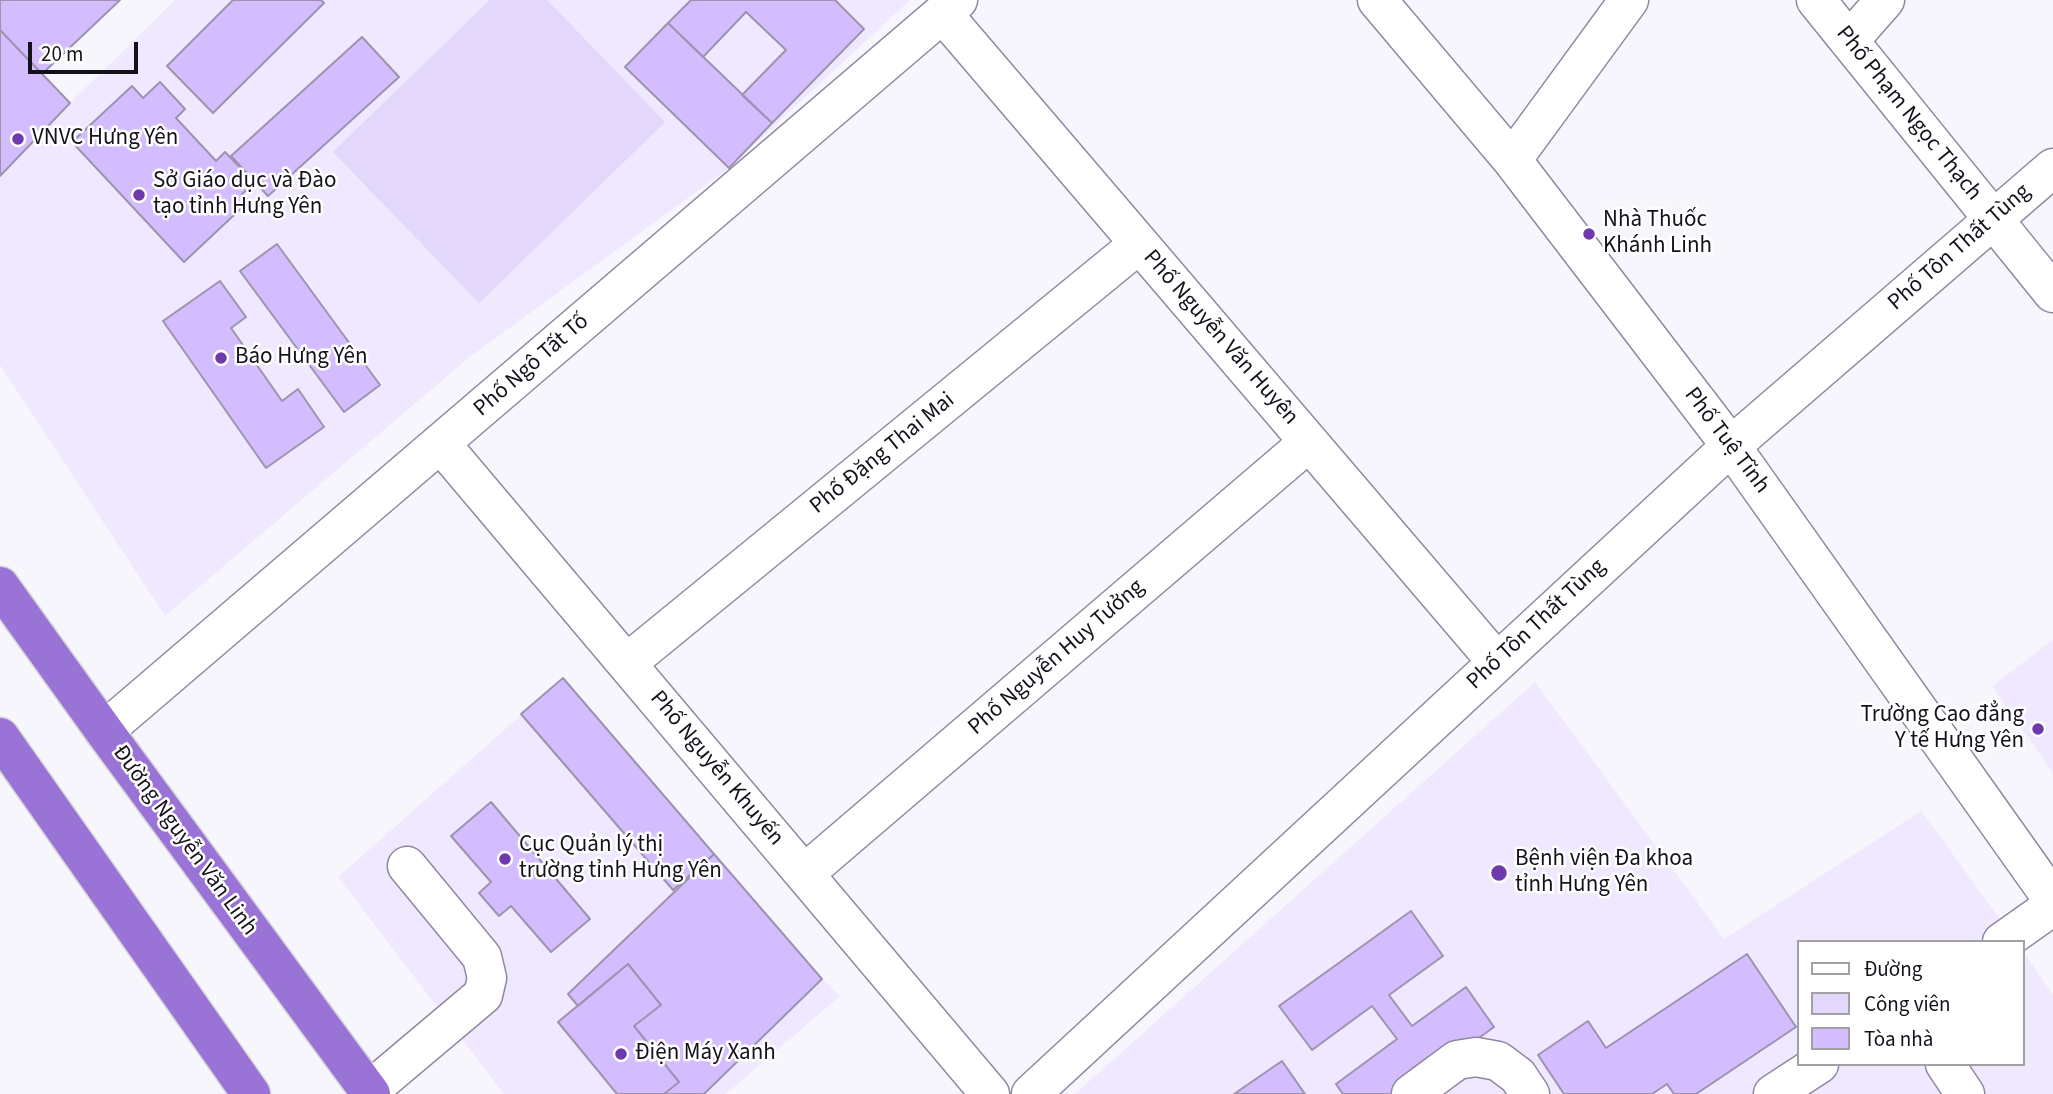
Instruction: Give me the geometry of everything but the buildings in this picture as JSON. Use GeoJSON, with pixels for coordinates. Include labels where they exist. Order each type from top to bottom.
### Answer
{"type":"FeatureCollection","features":[{"type":"Feature","properties":{"kind":"highway","name":"Đường Nguyễn Văn Linh"},"geometry":{"type":"LineString","coordinates":[[0,586],[370,1093]]}},
{"type":"Feature","properties":{"kind":"highway"},"geometry":{"type":"LineString","coordinates":[[0,737],[251,1094]]}},
{"type":"Feature","properties":{"kind":"street","name":"Phố Tuệ Tĩnh"},"geometry":{"type":"LineString","coordinates":[[1377,0],[1511,160],[1731,446],[2053,900]]}},
{"type":"Feature","properties":{"kind":"street"},"geometry":{"type":"LineString","coordinates":[[1511,160],[1629,0]]}},
{"type":"Feature","properties":{"kind":"street","name":"Phố Phạm Ngọc Thạch"},"geometry":{"type":"LineString","coordinates":[[1816,0],[2053,293]]}},
{"type":"Feature","properties":{"kind":"street"},"geometry":{"type":"LineString","coordinates":[[1849,41],[1885,0]]}},
{"type":"Feature","properties":{"kind":"street","name":"Phố Nguyễn Văn Huyên"},"geometry":{"type":"LineString","coordinates":[[950,7],[1139,244],[1497,662]]}},
{"type":"Feature","properties":{"kind":"street","name":"Phố Ngô Tất Tố"},"geometry":{"type":"LineString","coordinates":[[104,731],[950,7]]}},
{"type":"Feature","properties":{"kind":"street","name":"Phố Tôn Thất Tùng"},"geometry":{"type":"LineString","coordinates":[[1031,1094],[1731,446],[2053,168]]}},
{"type":"Feature","properties":{"kind":"street","name":"Phố Đặng Thai Mai"},"geometry":{"type":"LineString","coordinates":[[627,663],[1139,244]]}},
{"type":"Feature","properties":{"kind":"street","name":"Phố Nguyễn Huy Tưởng"},"geometry":{"type":"LineString","coordinates":[[804,874],[1309,442]]}},
{"type":"Feature","properties":{"kind":"street","name":"Phố Nguyễn Khuyến"},"geometry":{"type":"LineString","coordinates":[[441,444],[990,1094]]}},
{"type":"Feature","properties":{"kind":"street"},"geometry":{"type":"LineString","coordinates":[[370,1093],[483,995],[487,978],[482,957],[407,866]]}},
{"type":"Feature","properties":{"kind":"street"},"geometry":{"type":"LineString","coordinates":[[2005,940],[2053,906]]}},
{"type":"Feature","properties":{"kind":"street"},"geometry":{"type":"LineString","coordinates":[[1411,1094],[1457,1060],[1476,1057],[1498,1061],[1518,1076],[1530,1094]]}},
{"type":"Feature","properties":{"kind":"street"},"geometry":{"type":"LineString","coordinates":[[1773,1094],[1816,1066]]}},
{"type":"Feature","properties":{"kind":"street"},"geometry":{"type":"LineString","coordinates":[[1946,1066],[1965,1094]]}},
{"type":"Feature","properties":{"kind":"shaded area"},"geometry":{"type":"Polygon","coordinates":[[[175,0],[910,0],[729,168],[471,356],[165,616],[0,365],[0,176],[175,0]]]}},
{"type":"Feature","properties":{"kind":"shaded area","name":"Trường Cao đẳng Y tế Hưng Yên"},"geometry":{"type":"Polygon","coordinates":[[[2053,640],[2053,773],[1992,686],[2053,640]]]}},
{"type":"Feature","properties":{"kind":"shaded area"},"geometry":{"type":"Polygon","coordinates":[[[563,678],[822,979],[840,996],[726,1094],[504,1094],[338,877],[563,678]]]}},
{"type":"Feature","properties":{"kind":"shaded area","name":"Bệnh viện Đa khoa tỉnh Hưng Yên"},"geometry":{"type":"Polygon","coordinates":[[[1535,682],[1724,939],[1921,811],[2016,940],[1798,940],[1798,1066],[2025,1066],[2025,954],[2053,995],[2053,1094],[1075,1094],[1535,682]]]}},
{"type":"Feature","properties":{"kind":"green space"},"geometry":{"type":"Polygon","coordinates":[[[490,0],[547,0],[665,122],[479,303],[333,152],[490,0]]]}},
{"type":"Feature","properties":{"kind":"place","name":"VNVC Hưng Yên"},"geometry":{"type":"Point","coordinates":[18,139]}},
{"type":"Feature","properties":{"kind":"place","name":"Sở Giáo dục và Đào tạo tỉnh Hưng Yên"},"geometry":{"type":"Point","coordinates":[139,195]}},
{"type":"Feature","properties":{"kind":"place","name":"Nhà Thuốc Khánh Linh"},"geometry":{"type":"Point","coordinates":[1589,234]}},
{"type":"Feature","properties":{"kind":"place","name":"Báo Hưng Yên"},"geometry":{"type":"Point","coordinates":[221,358]}},
{"type":"Feature","properties":{"kind":"place","name":"Trường Cao đẳng Y tế Hưng Yên"},"geometry":{"type":"Point","coordinates":[2038,729]}},
{"type":"Feature","properties":{"kind":"place","name":"Cục Quản lý thị trường tỉnh Hưng Yên"},"geometry":{"type":"Point","coordinates":[505,859]}},
{"type":"Feature","properties":{"kind":"place","name":"Bệnh viện Đa khoa tỉnh Hưng Yên"},"geometry":{"type":"Point","coordinates":[1499,873]}},
{"type":"Feature","properties":{"kind":"place","name":"Điện Máy Xanh"},"geometry":{"type":"Point","coordinates":[621,1054]}}]}
